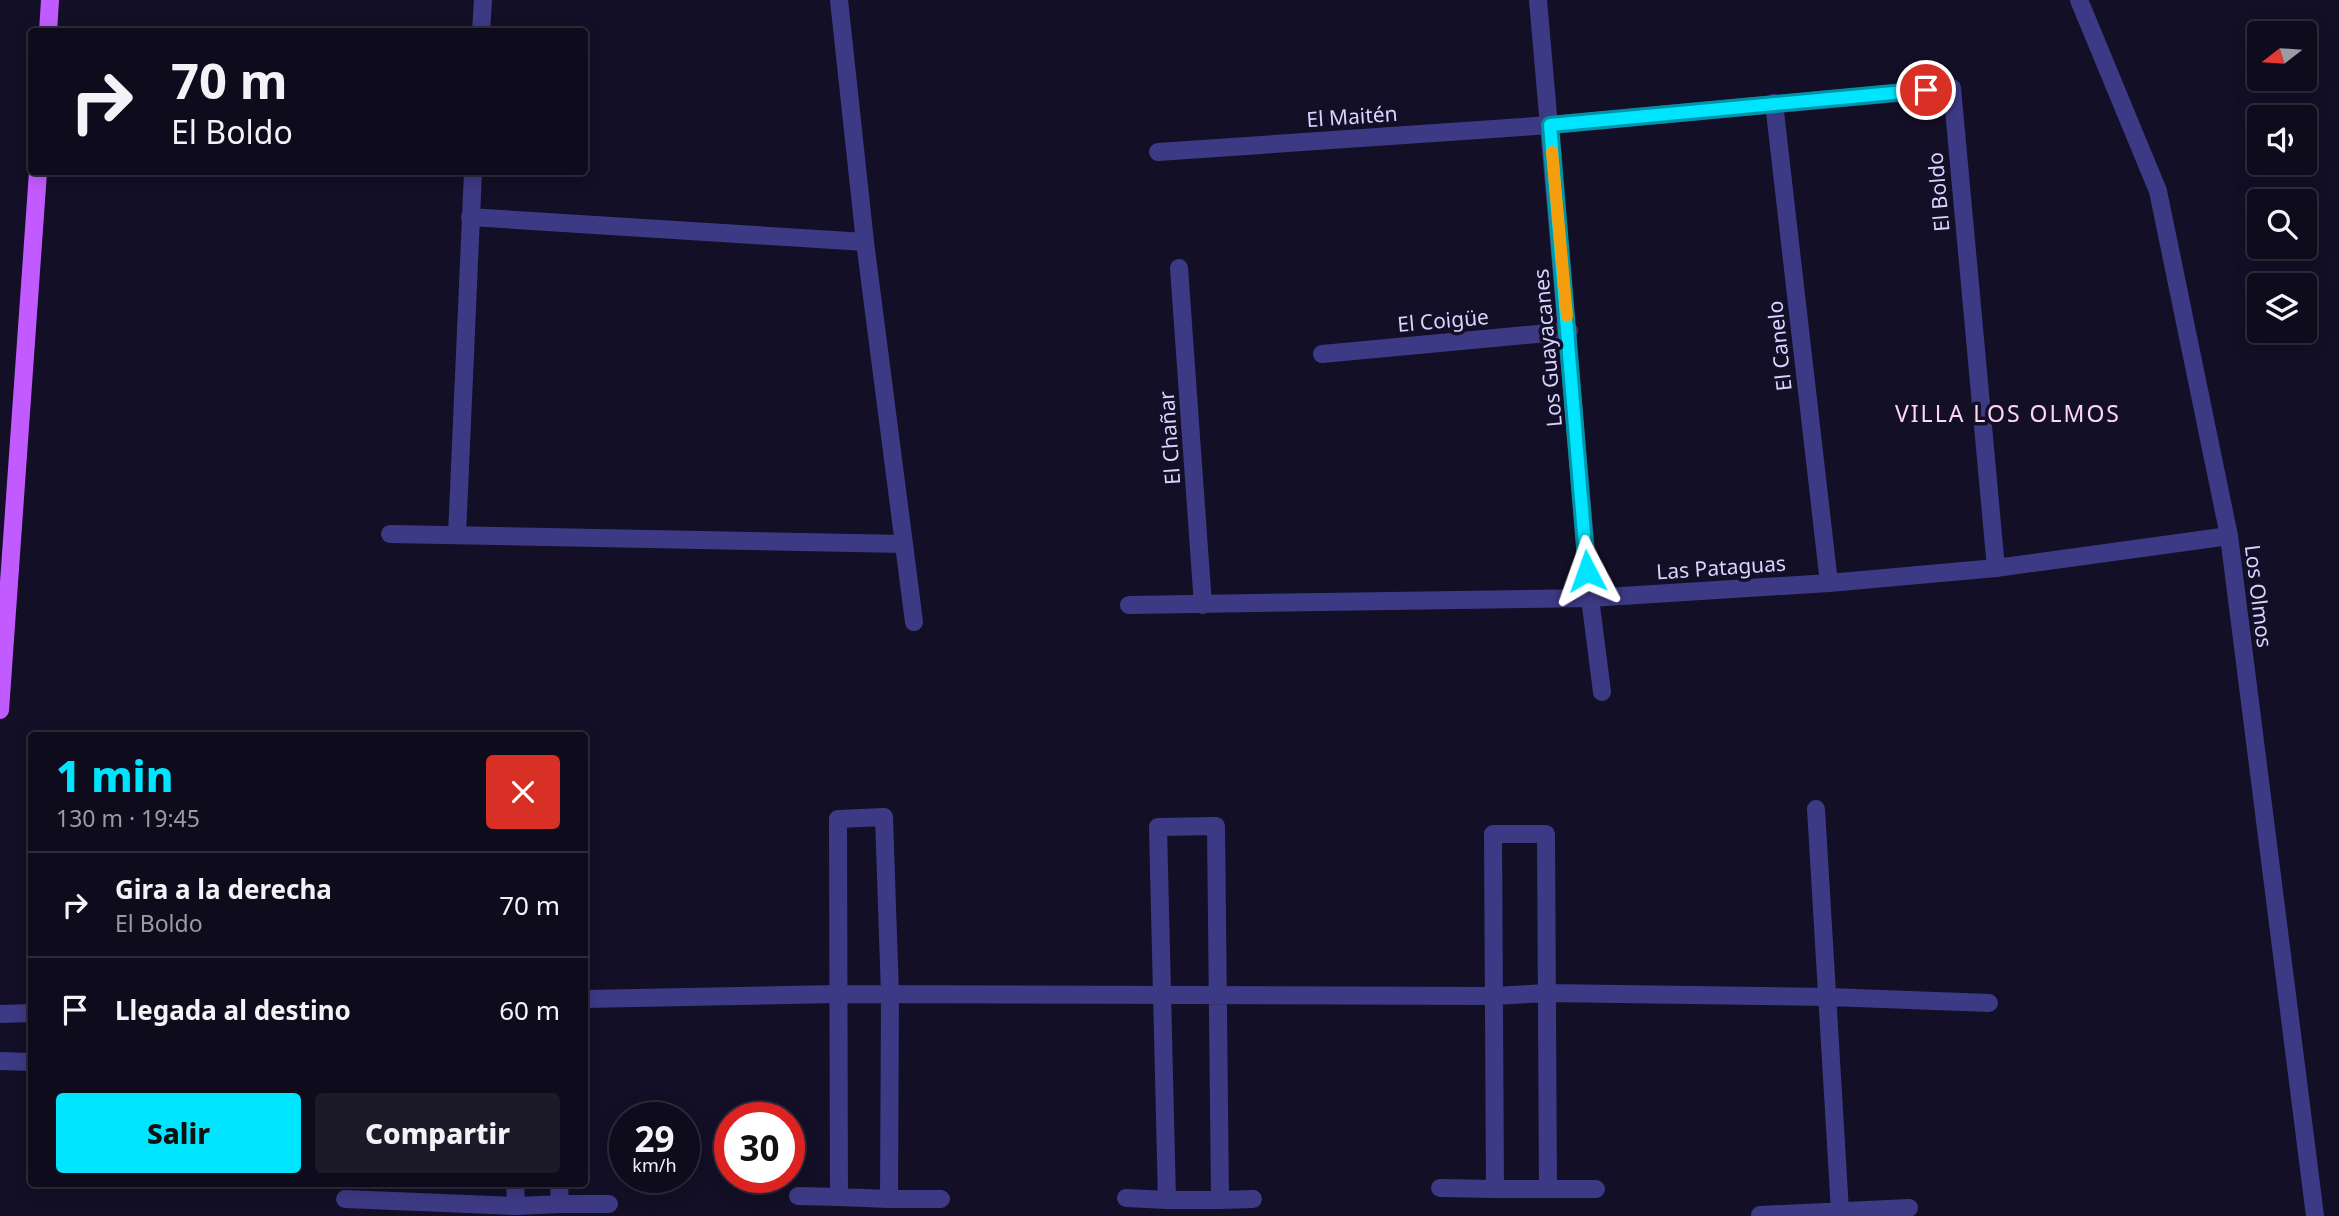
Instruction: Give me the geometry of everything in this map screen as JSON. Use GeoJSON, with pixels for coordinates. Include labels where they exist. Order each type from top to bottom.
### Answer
{"type":"FeatureCollection","features":[{"type":"Feature","properties":{"kind":"main road"},"geometry":{"type":"LineString","coordinates":[[48,28],[50,0]]}},
{"type":"Feature","properties":{"kind":"main road"},"geometry":{"type":"LineString","coordinates":[[0,710],[38,175]]}},
{"type":"Feature","properties":{"kind":"street"},"geometry":{"type":"LineString","coordinates":[[481,28],[483,0]]}},
{"type":"Feature","properties":{"kind":"street"},"geometry":{"type":"LineString","coordinates":[[839,0],[865,242],[914,622]]}},
{"type":"Feature","properties":{"kind":"street","name":"Los Guayacanes"},"geometry":{"type":"LineString","coordinates":[[1538,0],[1569,331],[1590,598],[1602,692]]}},
{"type":"Feature","properties":{"kind":"street","name":"Los Olmos"},"geometry":{"type":"LineString","coordinates":[[2079,0],[2158,191],[2229,536],[2315,1216]]}},
{"type":"Feature","properties":{"kind":"street","name":"El Boldo"},"geometry":{"type":"LineString","coordinates":[[1550,125],[1952,88],[1996,568]]}},
{"type":"Feature","properties":{"kind":"street","name":"El Canelo"},"geometry":{"type":"LineString","coordinates":[[1774,103],[1829,583]]}},
{"type":"Feature","properties":{"kind":"street","name":"El Maitén"},"geometry":{"type":"LineString","coordinates":[[1158,152],[1550,125]]}},
{"type":"Feature","properties":{"kind":"street"},"geometry":{"type":"LineString","coordinates":[[457,535],[472,175]]}},
{"type":"Feature","properties":{"kind":"street"},"geometry":{"type":"LineString","coordinates":[[470,217],[865,242]]}},
{"type":"Feature","properties":{"kind":"street","name":"El Chañar"},"geometry":{"type":"LineString","coordinates":[[1179,268],[1203,604]]}},
{"type":"Feature","properties":{"kind":"street","name":"El Coigüe"},"geometry":{"type":"LineString","coordinates":[[1322,354],[1569,331]]}},
{"type":"Feature","properties":{"kind":"street"},"geometry":{"type":"LineString","coordinates":[[390,534],[904,544]]}},
{"type":"Feature","properties":{"kind":"street","name":"Las Pataguas"},"geometry":{"type":"LineString","coordinates":[[1129,605],[1590,598],[1829,583],[1996,568],[2229,536]]}},
{"type":"Feature","properties":{"kind":"street"},"geometry":{"type":"LineString","coordinates":[[1816,810],[1840,1211]]}},
{"type":"Feature","properties":{"kind":"street"},"geometry":{"type":"LineString","coordinates":[[839,1198],[838,819],[884,817],[890,995],[889,1199]]}},
{"type":"Feature","properties":{"kind":"street"},"geometry":{"type":"LineString","coordinates":[[1167,1200],[1158,827],[1216,826],[1220,1199]]}},
{"type":"Feature","properties":{"kind":"street"},"geometry":{"type":"LineString","coordinates":[[1495,1189],[1493,834],[1546,834],[1548,1188]]}},
{"type":"Feature","properties":{"kind":"street"},"geometry":{"type":"LineString","coordinates":[[588,999],[837,995],[1494,996],[1547,993],[1829,997],[1989,1003]]}},
{"type":"Feature","properties":{"kind":"street"},"geometry":{"type":"LineString","coordinates":[[0,1014],[28,1013]]}},
{"type":"Feature","properties":{"kind":"street"},"geometry":{"type":"LineString","coordinates":[[0,1061],[28,1062]]}},
{"type":"Feature","properties":{"kind":"street"},"geometry":{"type":"LineString","coordinates":[[515,1187],[516,1206]]}},
{"type":"Feature","properties":{"kind":"street"},"geometry":{"type":"LineString","coordinates":[[559,1187],[560,1204]]}},
{"type":"Feature","properties":{"kind":"street"},"geometry":{"type":"LineString","coordinates":[[1440,1188],[1596,1189]]}},
{"type":"Feature","properties":{"kind":"street"},"geometry":{"type":"LineString","coordinates":[[798,1196],[941,1199]]}},
{"type":"Feature","properties":{"kind":"street"},"geometry":{"type":"LineString","coordinates":[[1126,1198],[1253,1199]]}},
{"type":"Feature","properties":{"kind":"street"},"geometry":{"type":"LineString","coordinates":[[345,1199],[516,1206],[609,1204]]}},
{"type":"Feature","properties":{"kind":"street"},"geometry":{"type":"LineString","coordinates":[[1760,1215],[1909,1208]]}},
{"type":"Feature","properties":{"kind":"slow traffic"},"geometry":{"type":"LineString","coordinates":[[1552,152],[1567,316]]}},
{"type":"Feature","properties":{"kind":"district","name":"VILLA LOS OLMOS"},"geometry":{"type":"Point","coordinates":[2008,413]}},
{"type":"Feature","properties":{"kind":"route"},"geometry":{"type":"LineString","coordinates":[[1587,571],[1550,125],[1926,90]]}}]}
